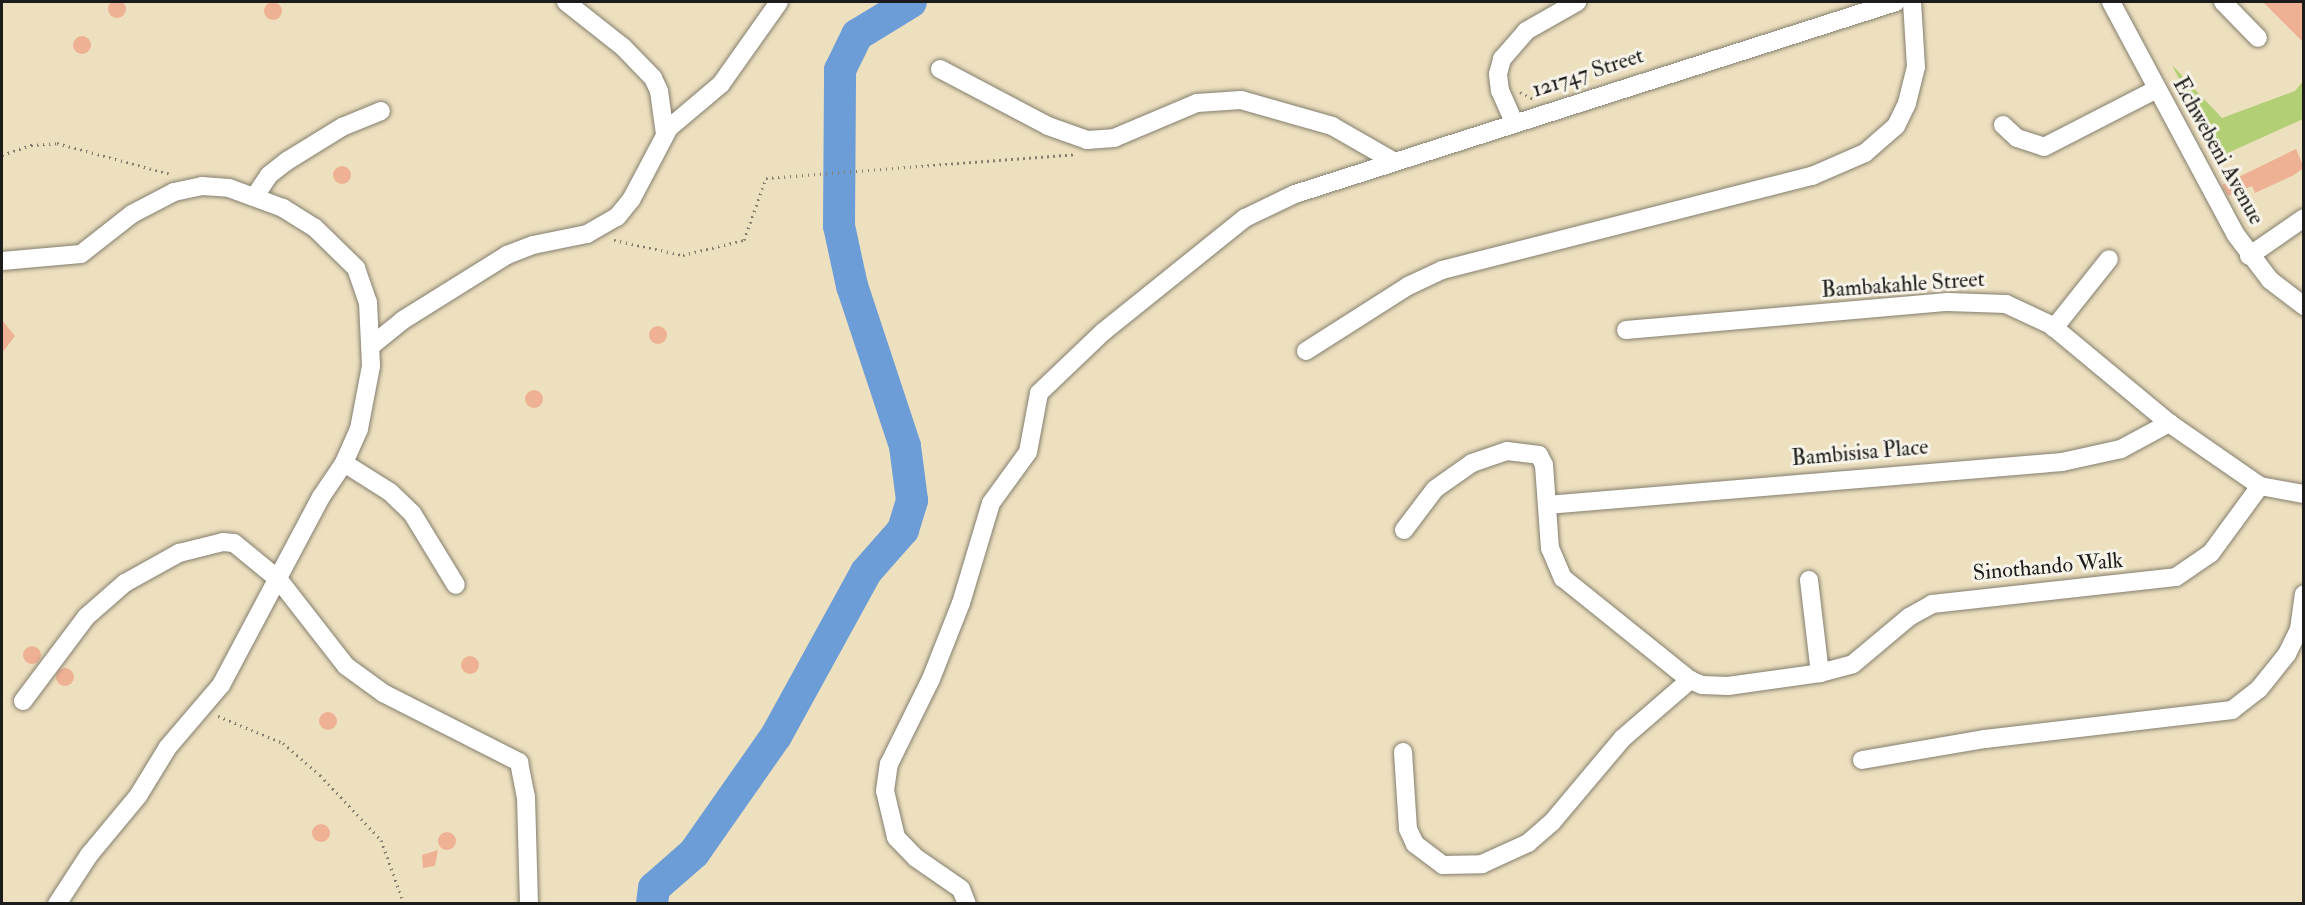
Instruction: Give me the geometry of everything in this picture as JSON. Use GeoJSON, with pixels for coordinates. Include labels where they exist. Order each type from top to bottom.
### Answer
{"type":"FeatureCollection","features":[{"type":"Feature","properties":{"kind":"street"},"geometry":{"type":"LineString","coordinates":[[566,2],[623,47],[653,78],[659,91],[665,134]]}},
{"type":"Feature","properties":{"kind":"street"},"geometry":{"type":"LineString","coordinates":[[371,346],[403,320],[507,255],[533,245],[587,234],[606,226],[631,200],[665,134],[681,115],[721,84],[778,2]]}},
{"type":"Feature","properties":{"kind":"street"},"geometry":{"type":"LineString","coordinates":[[1514,122],[1498,74],[1511,44],[1526,31],[1577,2]]}},
{"type":"Feature","properties":{"kind":"street","name":"121747 Street"},"geometry":{"type":"LineString","coordinates":[[967,903],[961,889],[916,858],[896,837],[888,814],[886,782],[889,764],[932,679],[961,603],[991,503],[1028,452],[1039,393],[1103,332],[1245,218],[1295,194],[1514,122],[1896,2]]}},
{"type":"Feature","properties":{"kind":"street"},"geometry":{"type":"LineString","coordinates":[[1306,351],[1407,286],[1442,270],[1812,176],[1865,153],[1896,126],[1907,104],[1916,67],[1912,2]]}},
{"type":"Feature","properties":{"kind":"street","name":"Echwebeni Avenue"},"geometry":{"type":"LineString","coordinates":[[2112,2],[2249,256],[2290,299],[2304,306]]}},
{"type":"Feature","properties":{"kind":"street"},"geometry":{"type":"LineString","coordinates":[[2223,2],[2258,38]]}},
{"type":"Feature","properties":{"kind":"street"},"geometry":{"type":"LineString","coordinates":[[940,69],[1048,126],[1087,140],[1114,138],[1197,103],[1241,100],[1332,126],[1393,161]]}},
{"type":"Feature","properties":{"kind":"street"},"geometry":{"type":"LineString","coordinates":[[2003,125],[2017,138],[2044,147],[2157,89]]}},
{"type":"Feature","properties":{"kind":"street"},"geometry":{"type":"LineString","coordinates":[[255,196],[269,175],[287,161],[342,127],[381,111]]}},
{"type":"Feature","properties":{"kind":"street"},"geometry":{"type":"LineString","coordinates":[[2,261],[81,254],[157,199],[200,187],[229,188],[255,196],[314,227],[356,268],[368,302],[371,346],[364,409],[344,463],[321,497],[239,656],[202,710],[168,747],[138,796],[89,855],[57,903]]}},
{"type":"Feature","properties":{"kind":"street"},"geometry":{"type":"LineString","coordinates":[[2249,256],[2304,218]]}},
{"type":"Feature","properties":{"kind":"street"},"geometry":{"type":"LineString","coordinates":[[2055,327],[2109,259]]}},
{"type":"Feature","properties":{"kind":"street","name":"Bambakahle Street"},"geometry":{"type":"LineString","coordinates":[[1626,330],[1970,301],[2020,308],[2055,327],[2169,423],[2260,486],[2304,494]]}},
{"type":"Feature","properties":{"kind":"street","name":"Bambisisa Place"},"geometry":{"type":"LineString","coordinates":[[1547,505],[2062,462],[2121,449],[2169,423]]}},
{"type":"Feature","properties":{"kind":"street","name":"Sinothando Walk"},"geometry":{"type":"LineString","coordinates":[[1404,530],[1435,489],[1483,457],[1522,452],[1542,460],[1551,557],[1563,578],[1690,680],[1702,685],[1728,686],[1820,673],[1853,664],[1909,617],[1932,604],[2176,577],[2211,553],[2260,486]]}},
{"type":"Feature","properties":{"kind":"street"},"geometry":{"type":"LineString","coordinates":[[344,463],[390,492],[412,513],[456,585]]}},
{"type":"Feature","properties":{"kind":"street"},"geometry":{"type":"LineString","coordinates":[[23,701],[86,617],[148,568],[179,553],[223,542],[234,543],[279,580],[346,666],[383,693],[519,762],[526,797],[529,903]]}},
{"type":"Feature","properties":{"kind":"street"},"geometry":{"type":"LineString","coordinates":[[1809,580],[1820,673]]}},
{"type":"Feature","properties":{"kind":"street"},"geometry":{"type":"LineString","coordinates":[[1862,760],[1985,739],[2232,710],[2259,689],[2287,654],[2299,629],[2304,594]]}},
{"type":"Feature","properties":{"kind":"street"},"geometry":{"type":"LineString","coordinates":[[1403,752],[1408,829],[1415,844],[1443,864],[1482,864],[1528,843],[1553,821],[1623,738],[1690,680]]}},
{"type":"Feature","properties":{"kind":"path"},"geometry":{"type":"LineString","coordinates":[[1498,74],[1525,96],[1565,106]]}},
{"type":"Feature","properties":{"kind":"path"},"geometry":{"type":"LineString","coordinates":[[2,155],[31,145],[57,143],[160,170],[200,187]]}},
{"type":"Feature","properties":{"kind":"path"},"geometry":{"type":"LineString","coordinates":[[587,234],[683,255],[744,240],[766,178],[1071,155]]}},
{"type":"Feature","properties":{"kind":"path"},"geometry":{"type":"LineString","coordinates":[[202,710],[283,743],[320,775],[381,840],[404,903]]}},
{"type":"Feature","properties":{"kind":"green space"},"geometry":{"type":"Polygon","coordinates":[[[2172,65],[2222,118],[2295,91],[2303,81],[2303,119],[2219,157],[2172,65]]]}},
{"type":"Feature","properties":{"kind":"building"},"geometry":{"type":"Polygon","coordinates":[[[117,0],[123,3],[126,9],[123,15],[117,18],[111,15],[108,9],[111,3],[117,0]]]}},
{"type":"Feature","properties":{"kind":"building"},"geometry":{"type":"Polygon","coordinates":[[[273,2],[279,5],[282,11],[279,17],[273,20],[267,17],[264,11],[267,5],[273,2]]]}},
{"type":"Feature","properties":{"kind":"building"},"geometry":{"type":"Polygon","coordinates":[[[2263,2],[2304,2],[2304,43],[2263,2]]]}},
{"type":"Feature","properties":{"kind":"building"},"geometry":{"type":"Polygon","coordinates":[[[82,36],[88,39],[91,45],[88,51],[82,54],[76,51],[73,45],[76,39],[82,36]]]}},
{"type":"Feature","properties":{"kind":"building"},"geometry":{"type":"Polygon","coordinates":[[[2296,149],[2304,168],[2255,193],[2252,186],[2228,196],[2222,185],[2296,149]]]}},
{"type":"Feature","properties":{"kind":"building"},"geometry":{"type":"Polygon","coordinates":[[[342,166],[348,169],[351,175],[348,181],[342,184],[336,181],[333,175],[336,169],[342,166]]]}},
{"type":"Feature","properties":{"kind":"building"},"geometry":{"type":"Polygon","coordinates":[[[2,320],[15,336],[2,353],[2,320]]]}},
{"type":"Feature","properties":{"kind":"building"},"geometry":{"type":"Polygon","coordinates":[[[658,326],[664,329],[667,335],[664,341],[658,344],[652,341],[649,335],[652,329],[658,326]]]}},
{"type":"Feature","properties":{"kind":"building"},"geometry":{"type":"Polygon","coordinates":[[[534,390],[540,393],[543,399],[540,405],[534,408],[528,405],[525,399],[528,393],[534,390]]]}},
{"type":"Feature","properties":{"kind":"building"},"geometry":{"type":"Polygon","coordinates":[[[32,646],[38,649],[41,655],[38,661],[32,664],[26,661],[23,655],[26,649],[32,646]]]}},
{"type":"Feature","properties":{"kind":"building"},"geometry":{"type":"Polygon","coordinates":[[[470,656],[476,659],[479,665],[476,671],[470,674],[464,671],[461,665],[464,659],[470,656]]]}},
{"type":"Feature","properties":{"kind":"building"},"geometry":{"type":"Polygon","coordinates":[[[65,668],[71,671],[74,677],[71,683],[65,686],[59,683],[56,677],[59,671],[65,668]]]}},
{"type":"Feature","properties":{"kind":"building"},"geometry":{"type":"Polygon","coordinates":[[[328,712],[334,715],[337,721],[334,727],[328,730],[322,727],[319,721],[322,715],[328,712]]]}},
{"type":"Feature","properties":{"kind":"building"},"geometry":{"type":"Polygon","coordinates":[[[321,824],[327,827],[330,833],[327,839],[321,842],[315,839],[312,833],[315,827],[321,824]]]}},
{"type":"Feature","properties":{"kind":"building"},"geometry":{"type":"Polygon","coordinates":[[[447,832],[453,835],[456,841],[453,847],[447,850],[441,847],[438,841],[441,835],[447,832]]]}},
{"type":"Feature","properties":{"kind":"building"},"geometry":{"type":"Polygon","coordinates":[[[438,850],[435,866],[423,868],[422,855],[438,850]]]}},
{"type":"Feature","properties":{"kind":"waterway"},"geometry":{"type":"LineString","coordinates":[[652,904],[654,888],[694,853],[776,736],[866,572],[903,530],[912,500],[905,446],[852,286],[839,226],[840,70],[857,35],[911,2]]}}]}
